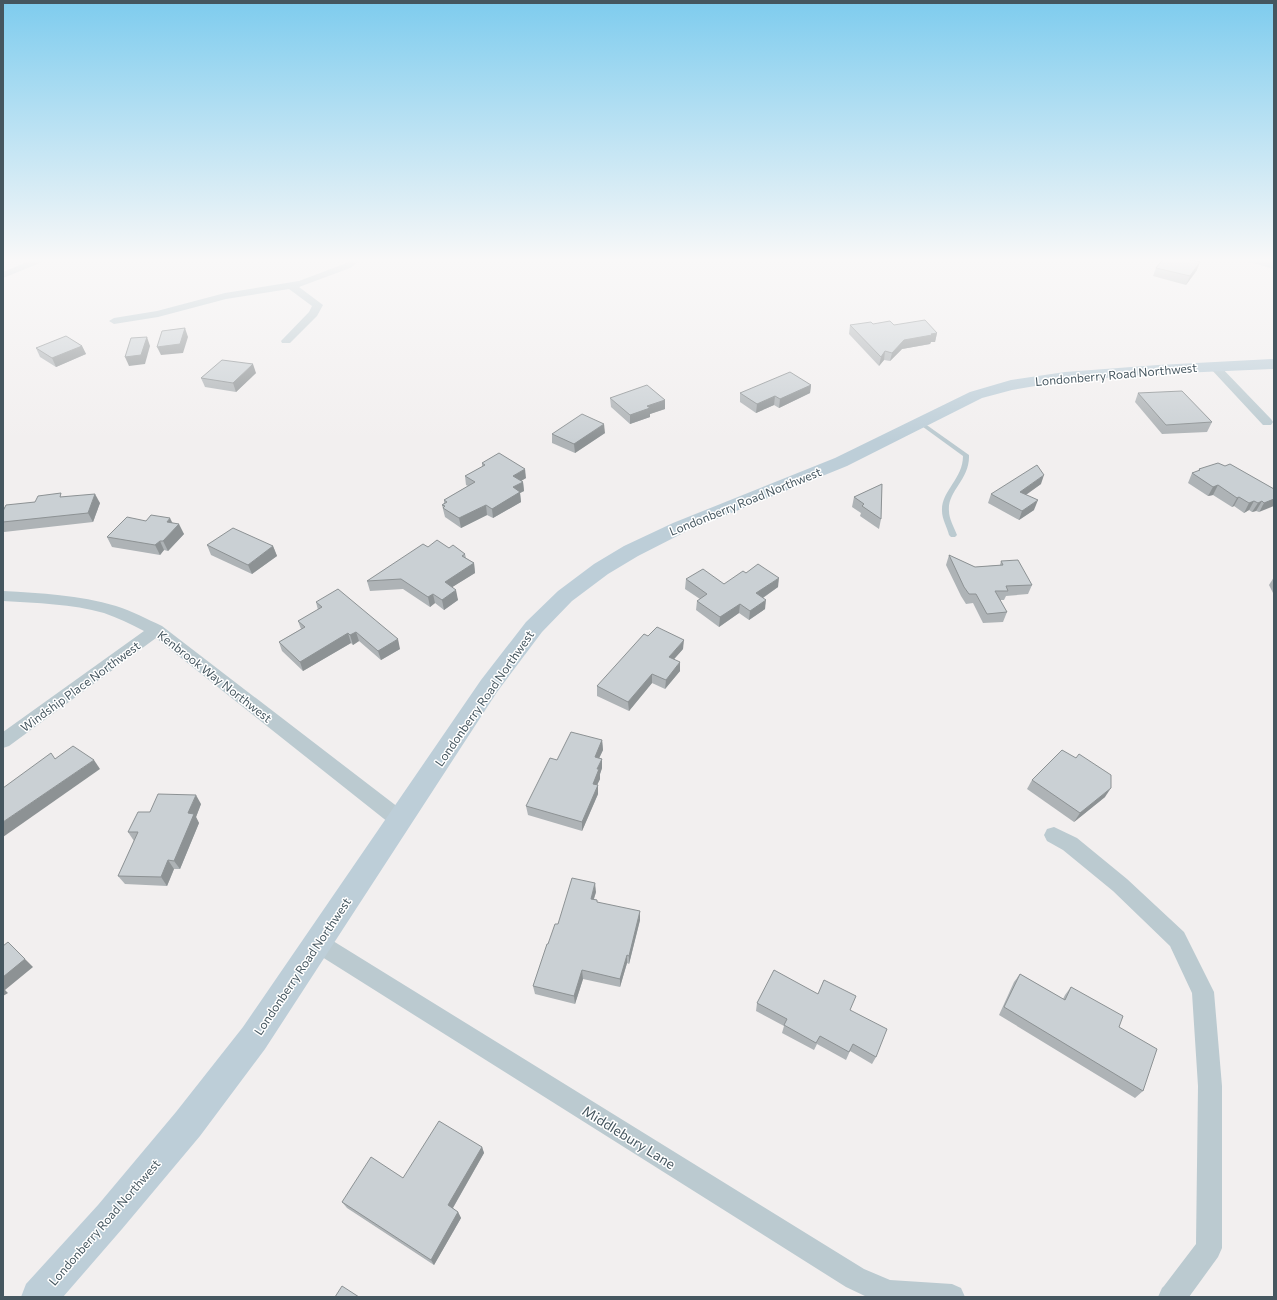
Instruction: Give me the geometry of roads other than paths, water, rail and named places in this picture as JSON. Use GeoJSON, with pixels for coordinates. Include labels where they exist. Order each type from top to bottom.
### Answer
{"type":"FeatureCollection","features":[{"type":"Feature","properties":{"kind":"street"},"geometry":{"type":"LineString","coordinates":[[114,321],[123,320]]}},
{"type":"Feature","properties":{"kind":"street"},"geometry":{"type":"LineString","coordinates":[[286,341],[308,320]]}},
{"type":"Feature","properties":{"kind":"street","name":"Londonberry Road Northwest"},"geometry":{"type":"LineString","coordinates":[[40,1297],[110,1217],[192,1118],[254,1038],[489,686],[534,627],[571,592],[601,569],[631,551],[680,527],[841,462],[976,395],[1022,382],[1077,375],[1214,366],[1274,364]]}},
{"type":"Feature","properties":{"kind":"street"},"geometry":{"type":"LineString","coordinates":[[1214,366],[1267,422]]}},
{"type":"Feature","properties":{"kind":"street","name":"Kenbrook Way Northwest"},"geometry":{"type":"LineString","coordinates":[[3,596],[43,598],[76,602],[111,610],[156,630],[400,820]]}},
{"type":"Feature","properties":{"kind":"street","name":"Windship Place Northwest"},"geometry":{"type":"LineString","coordinates":[[3,742],[156,630]]}},
{"type":"Feature","properties":{"kind":"street"},"geometry":{"type":"LineString","coordinates":[[1054,835],[1070,844],[1120,885],[1177,939],[1203,992],[1210,1086],[1209,1248],[1173,1297],[1171,1297]]}},
{"type":"Feature","properties":{"kind":"street","name":"Middlebury Lane"},"geometry":{"type":"LineString","coordinates":[[318,943],[855,1278],[889,1293],[952,1297]]}},
{"type":"Feature","properties":{"kind":"lane"},"geometry":{"type":"LineString","coordinates":[[921,422],[966,455],[967,463],[960,479],[947,498],[945,511],[953,535]]}}]}
